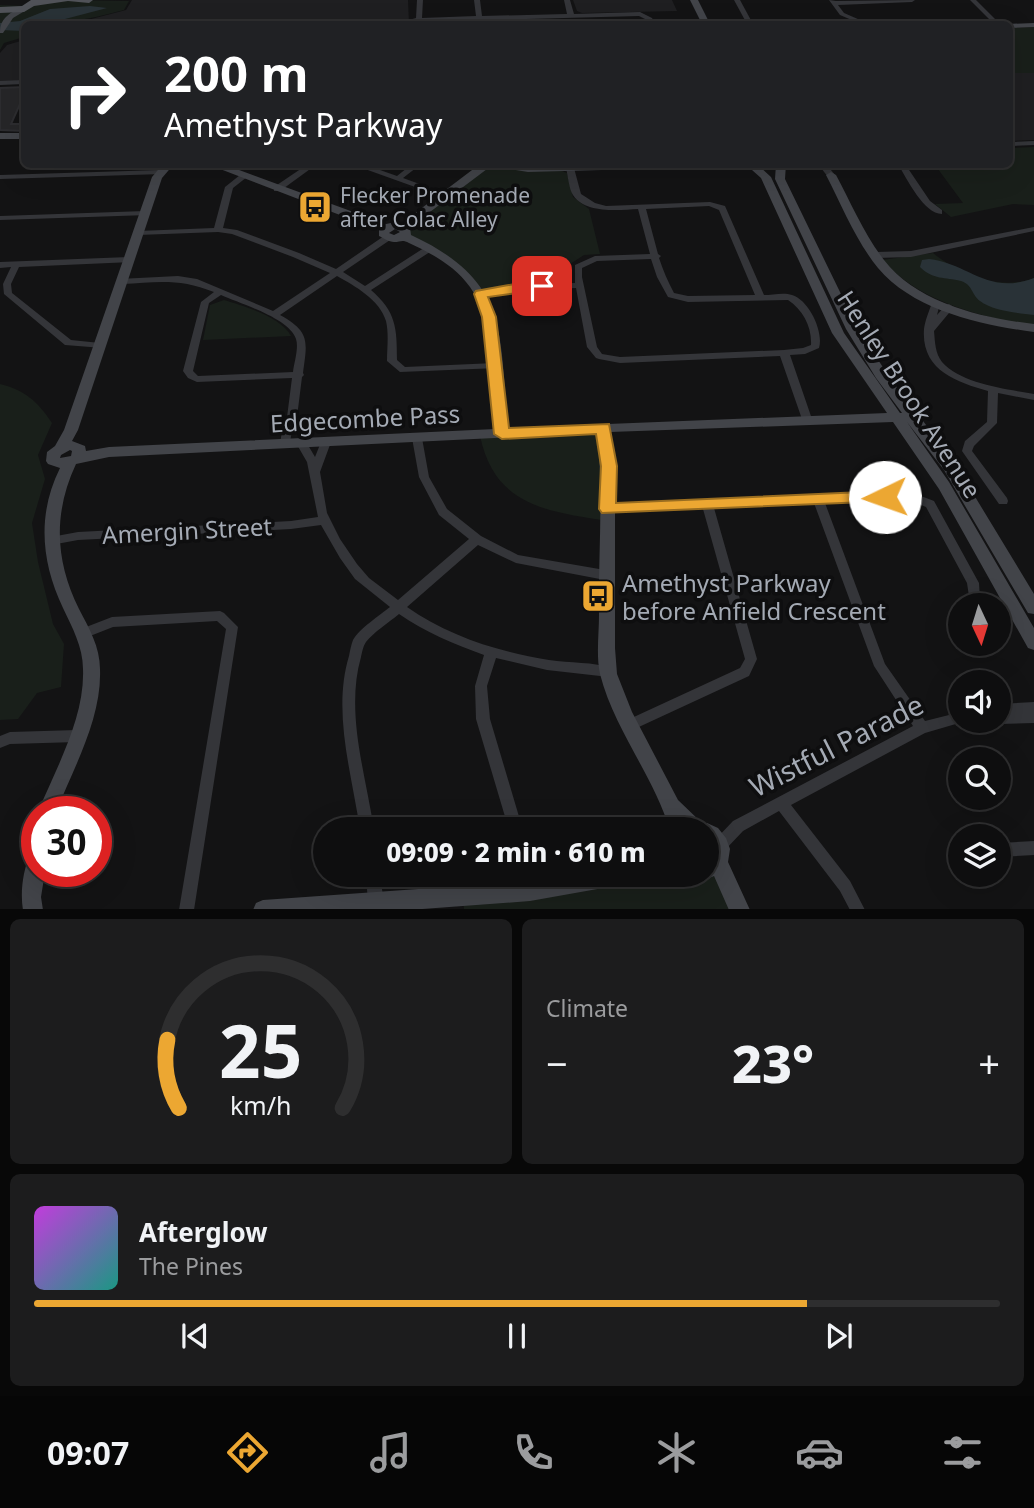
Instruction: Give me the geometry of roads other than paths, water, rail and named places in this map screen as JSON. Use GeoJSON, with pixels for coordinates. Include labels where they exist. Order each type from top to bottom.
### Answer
{"type":"FeatureCollection","features":[{"type":"Feature","properties":{"kind":"main road"},"geometry":{"type":"LineString","coordinates":[[1,10],[24,9],[36,2],[64,0]]}},
{"type":"Feature","properties":{"kind":"main road"},"geometry":{"type":"LineString","coordinates":[[72,0],[89,0]]}},
{"type":"Feature","properties":{"kind":"street"},"geometry":{"type":"LineString","coordinates":[[413,0],[415,21]]}},
{"type":"Feature","properties":{"kind":"street"},"geometry":{"type":"LineString","coordinates":[[415,21],[420,0]]}},
{"type":"Feature","properties":{"kind":"street"},"geometry":{"type":"LineString","coordinates":[[477,0],[480,19]]}},
{"type":"Feature","properties":{"kind":"street"},"geometry":{"type":"LineString","coordinates":[[567,0],[571,16]]}},
{"type":"Feature","properties":{"kind":"street"},"geometry":{"type":"LineString","coordinates":[[684,0],[694,21]]}},
{"type":"Feature","properties":{"kind":"street"},"geometry":{"type":"LineString","coordinates":[[694,0],[704,21]]}},
{"type":"Feature","properties":{"kind":"street"},"geometry":{"type":"LineString","coordinates":[[737,0],[748,21]]}},
{"type":"Feature","properties":{"kind":"street"},"geometry":{"type":"LineString","coordinates":[[833,1],[912,0]]}},
{"type":"Feature","properties":{"kind":"street"},"geometry":{"type":"LineString","coordinates":[[973,0],[994,21]]}},
{"type":"Feature","properties":{"kind":"street"},"geometry":{"type":"LineString","coordinates":[[833,1],[842,14],[858,21]]}},
{"type":"Feature","properties":{"kind":"street"},"geometry":{"type":"LineString","coordinates":[[2,26],[13,13],[24,9]]}},
{"type":"Feature","properties":{"kind":"street"},"geometry":{"type":"LineString","coordinates":[[1,10],[7,16],[2,26]]}},
{"type":"Feature","properties":{"kind":"street"},"geometry":{"type":"LineString","coordinates":[[437,21],[640,14],[651,21]]}},
{"type":"Feature","properties":{"kind":"street"},"geometry":{"type":"LineString","coordinates":[[1013,26],[1034,25]]}},
{"type":"Feature","properties":{"kind":"street"},"geometry":{"type":"LineString","coordinates":[[0,83],[21,82]]}},
{"type":"Feature","properties":{"kind":"street"},"geometry":{"type":"LineString","coordinates":[[0,136],[21,136]]}},
{"type":"Feature","properties":{"kind":"street"},"geometry":{"type":"LineString","coordinates":[[1013,144],[1034,143]]}},
{"type":"Feature","properties":{"kind":"street"},"geometry":{"type":"LineString","coordinates":[[0,177],[164,168],[145,213],[100,346],[52,511],[54,569],[66,599],[85,633],[92,673],[77,736],[53,796]]}},
{"type":"Feature","properties":{"kind":"street"},"geometry":{"type":"LineString","coordinates":[[222,168],[386,233]]}},
{"type":"Feature","properties":{"kind":"street"},"geometry":{"type":"LineString","coordinates":[[276,189],[308,168]]}},
{"type":"Feature","properties":{"kind":"street"},"geometry":{"type":"LineString","coordinates":[[365,168],[446,195]]}},
{"type":"Feature","properties":{"kind":"street"},"geometry":{"type":"LineString","coordinates":[[397,179],[412,168]]}},
{"type":"Feature","properties":{"kind":"street"},"geometry":{"type":"LineString","coordinates":[[404,232],[482,168]]}},
{"type":"Feature","properties":{"kind":"street"},"geometry":{"type":"LineString","coordinates":[[521,168],[549,168]]}},
{"type":"Feature","properties":{"kind":"street"},"geometry":{"type":"LineString","coordinates":[[570,168],[577,195],[582,201],[606,208],[704,204],[722,208],[760,297]]}},
{"type":"Feature","properties":{"kind":"street","name":"Henley Brook Avenue"},"geometry":{"type":"LineString","coordinates":[[756,168],[766,177],[838,334],[965,491],[1034,608]]}},
{"type":"Feature","properties":{"kind":"street","name":"Henley Brook Avenue"},"geometry":{"type":"LineString","coordinates":[[781,168],[780,179],[837,301],[1034,643]]}},
{"type":"Feature","properties":{"kind":"street"},"geometry":{"type":"LineString","coordinates":[[904,168],[927,203],[939,212]]}},
{"type":"Feature","properties":{"kind":"street"},"geometry":{"type":"LineString","coordinates":[[831,170],[876,256],[886,269],[936,303],[1017,327],[1034,328]]}},
{"type":"Feature","properties":{"kind":"street"},"geometry":{"type":"LineString","coordinates":[[218,230],[229,187],[243,177]]}},
{"type":"Feature","properties":{"kind":"street"},"geometry":{"type":"LineString","coordinates":[[641,207],[657,256],[665,285],[671,295],[677,298],[779,296],[797,300],[816,337],[816,346],[784,353],[620,360],[603,358],[592,346],[579,285],[578,267],[587,261],[657,256]]}},
{"type":"Feature","properties":{"kind":"street"},"geometry":{"type":"LineString","coordinates":[[0,218],[145,213]]}},
{"type":"Feature","properties":{"kind":"street"},"geometry":{"type":"LineString","coordinates":[[274,315],[334,273],[392,226],[404,232],[462,273],[481,294],[489,317],[502,434]]}},
{"type":"Feature","properties":{"kind":"street"},"geometry":{"type":"LineString","coordinates":[[876,256],[911,254],[1034,229]]}},
{"type":"Feature","properties":{"kind":"street"},"geometry":{"type":"LineString","coordinates":[[138,233],[218,230],[234,232],[366,289],[388,316],[392,327],[391,361],[397,368],[410,371],[495,366]]}},
{"type":"Feature","properties":{"kind":"street"},"geometry":{"type":"LineString","coordinates":[[366,289],[430,248]]}},
{"type":"Feature","properties":{"kind":"street"},"geometry":{"type":"LineString","coordinates":[[0,265],[129,260]]}},
{"type":"Feature","properties":{"kind":"street"},"geometry":{"type":"LineString","coordinates":[[16,265],[7,284],[8,294],[68,344],[100,346]]}},
{"type":"Feature","properties":{"kind":"street"},"geometry":{"type":"LineString","coordinates":[[122,281],[178,279],[197,282],[292,325],[302,341],[292,425],[287,431],[294,444],[309,453],[324,520],[357,573],[398,607],[446,636],[491,654],[552,667],[609,672]]}},
{"type":"Feature","properties":{"kind":"street"},"geometry":{"type":"LineString","coordinates":[[481,294],[520,287],[579,285]]}},
{"type":"Feature","properties":{"kind":"street"},"geometry":{"type":"LineString","coordinates":[[220,292],[205,302],[188,371],[191,376],[197,379],[299,375]]}},
{"type":"Feature","properties":{"kind":"street"},"geometry":{"type":"LineString","coordinates":[[936,303],[927,325],[928,344],[935,359],[946,371],[993,391],[1034,397]]}},
{"type":"Feature","properties":{"kind":"street"},"geometry":{"type":"LineString","coordinates":[[929,331],[949,307]]}},
{"type":"Feature","properties":{"kind":"street"},"geometry":{"type":"LineString","coordinates":[[784,353],[807,418]]}},
{"type":"Feature","properties":{"kind":"street"},"geometry":{"type":"LineString","coordinates":[[993,391],[992,423],[969,444],[967,451],[1003,501]]}},
{"type":"Feature","properties":{"kind":"street","name":"Edgecombe Pass"},"geometry":{"type":"LineString","coordinates":[[70,450],[110,452],[901,414]]}},
{"type":"Feature","properties":{"kind":"street"},"geometry":{"type":"LineString","coordinates":[[603,428],[609,466],[606,575],[609,672],[628,726],[673,806],[676,817]]}},
{"type":"Feature","properties":{"kind":"street"},"geometry":{"type":"LineString","coordinates":[[417,438],[424,477],[443,512],[477,538],[516,559],[606,575]]}},
{"type":"Feature","properties":{"kind":"street"},"geometry":{"type":"LineString","coordinates":[[315,472],[327,442]]}},
{"type":"Feature","properties":{"kind":"street"},"geometry":{"type":"LineString","coordinates":[[608,509],[908,495],[930,504],[973,583],[974,593]]}},
{"type":"Feature","properties":{"kind":"street"},"geometry":{"type":"LineString","coordinates":[[818,500],[880,666],[922,729]]}},
{"type":"Feature","properties":{"kind":"street"},"geometry":{"type":"LineString","coordinates":[[628,726],[746,672],[751,659],[708,506]]}},
{"type":"Feature","properties":{"kind":"street","name":"Amergin Street"},"geometry":{"type":"LineString","coordinates":[[51,541],[78,536],[291,525],[324,520]]}},
{"type":"Feature","properties":{"kind":"street"},"geometry":{"type":"LineString","coordinates":[[365,817],[350,738],[352,660],[359,641],[477,538]]}},
{"type":"Feature","properties":{"kind":"street"},"geometry":{"type":"LineString","coordinates":[[85,633],[112,622],[220,617],[232,627],[186,909]]}},
{"type":"Feature","properties":{"kind":"street"},"geometry":{"type":"LineString","coordinates":[[491,654],[481,686],[483,719],[512,817]]}},
{"type":"Feature","properties":{"kind":"street"},"geometry":{"type":"LineString","coordinates":[[1011,709],[1034,708]]}},
{"type":"Feature","properties":{"kind":"street"},"geometry":{"type":"LineString","coordinates":[[1011,718],[1034,717]]}},
{"type":"Feature","properties":{"kind":"street","name":"Wistful Parade"},"geometry":{"type":"LineString","coordinates":[[719,844],[738,826],[781,803],[922,729],[948,722]]}},
{"type":"Feature","properties":{"kind":"street"},"geometry":{"type":"LineString","coordinates":[[0,742],[10,738],[77,736]]}},
{"type":"Feature","properties":{"kind":"street"},"geometry":{"type":"LineString","coordinates":[[781,803],[845,886],[858,909]]}},
{"type":"Feature","properties":{"kind":"street"},"geometry":{"type":"LineString","coordinates":[[673,806],[684,817]]}},
{"type":"Feature","properties":{"kind":"street"},"geometry":{"type":"LineString","coordinates":[[1011,849],[1034,848]]}},
{"type":"Feature","properties":{"kind":"street"},"geometry":{"type":"LineString","coordinates":[[719,868],[736,903]]}},
{"type":"Feature","properties":{"kind":"street"},"geometry":{"type":"LineString","coordinates":[[33,887],[33,909]]}},
{"type":"Feature","properties":{"kind":"street"},"geometry":{"type":"LineString","coordinates":[[374,887],[376,906]]}},
{"type":"Feature","properties":{"kind":"street"},"geometry":{"type":"LineString","coordinates":[[263,909],[376,906],[502,887]]}},
{"type":"Feature","properties":{"kind":"place","name":"Flecker Promenade after Colac Alley"},"geometry":{"type":"Point","coordinates":[315,207]}},
{"type":"Feature","properties":{"kind":"place","name":"Amethyst Parkway before Anfield Crescent"},"geometry":{"type":"Point","coordinates":[598,596]}}]}
